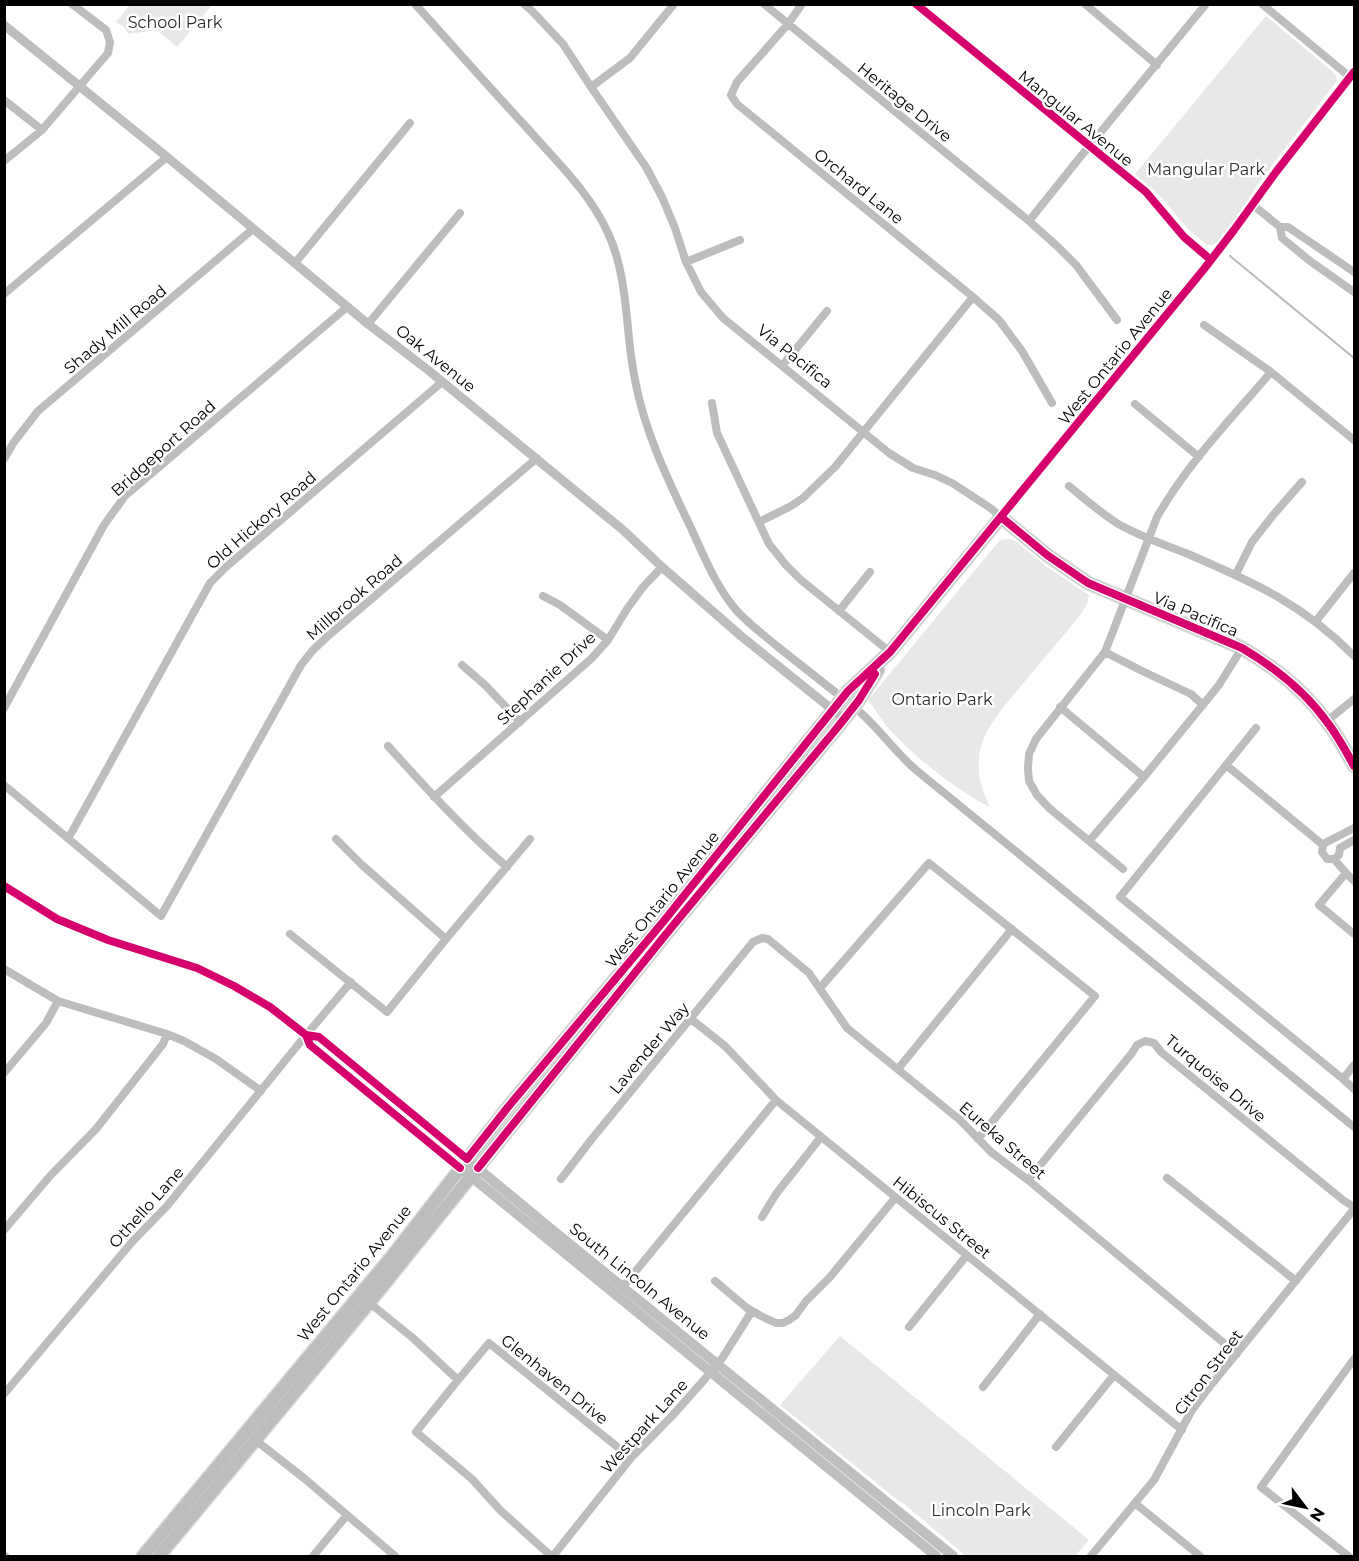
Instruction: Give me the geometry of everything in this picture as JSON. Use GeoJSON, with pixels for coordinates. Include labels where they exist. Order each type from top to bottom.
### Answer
{"type":"FeatureCollection","features":[{"type":"Feature","properties":{"kind":"main road","name":"West Ontario Avenue"},"geometry":{"type":"LineString","coordinates":[[144,1557],[251,1436],[364,1299],[474,1172],[859,700],[890,652],[1211,260],[1352,75]]}},
{"type":"Feature","properties":{"kind":"main road","name":"Via Pacifica"},"geometry":{"type":"LineString","coordinates":[[1001,517],[1047,555],[1088,583],[1242,648],[1278,672],[1302,693],[1327,721],[1354,766]]}},
{"type":"Feature","properties":{"kind":"main road","name":"West Ontario Avenue"},"geometry":{"type":"LineString","coordinates":[[364,1299],[391,1258],[508,1107],[670,913],[848,692],[890,652]]}},
{"type":"Feature","properties":{"kind":"main road","name":"South Lincoln Avenue"},"geometry":{"type":"LineString","coordinates":[[4,886],[57,919],[108,940],[197,968],[270,1007],[306,1035],[310,1046],[464,1163],[714,1368],[953,1557]]}},
{"type":"Feature","properties":{"kind":"main road","name":"South Lincoln Avenue"},"geometry":{"type":"LineString","coordinates":[[714,1368],[936,1557]]}},
{"type":"Feature","properties":{"kind":"main road","name":"West Ontario Avenue"},"geometry":{"type":"LineString","coordinates":[[159,1557],[251,1436]]}},
{"type":"Feature","properties":{"kind":"street"},"geometry":{"type":"LineString","coordinates":[[4,161],[42,130],[108,53],[110,42],[106,30],[72,4]]}},
{"type":"Feature","properties":{"kind":"street","name":"Via Pacifica"},"geometry":{"type":"LineString","coordinates":[[524,4],[535,8],[563,44],[646,167],[662,196],[686,262],[701,292],[723,318],[889,453],[913,468],[952,483],[1001,517]]}},
{"type":"Feature","properties":{"kind":"street"},"geometry":{"type":"LineString","coordinates":[[591,87],[630,58],[674,4]]}},
{"type":"Feature","properties":{"kind":"street","name":"Heritage Drive"},"geometry":{"type":"LineString","coordinates":[[764,4],[1029,221],[1076,265],[1117,320]]}},
{"type":"Feature","properties":{"kind":"street"},"geometry":{"type":"LineString","coordinates":[[788,24],[802,4]]}},
{"type":"Feature","properties":{"kind":"street","name":"Mangular Avenue"},"geometry":{"type":"LineString","coordinates":[[916,4],[1146,192],[1184,237],[1211,260]]}},
{"type":"Feature","properties":{"kind":"street"},"geometry":{"type":"LineString","coordinates":[[1085,4],[1157,65]]}},
{"type":"Feature","properties":{"kind":"street"},"geometry":{"type":"LineString","coordinates":[[1029,221],[1206,4]]}},
{"type":"Feature","properties":{"kind":"street"},"geometry":{"type":"LineString","coordinates":[[1262,4],[1352,75]]}},
{"type":"Feature","properties":{"kind":"street","name":"Orchard Lane"},"geometry":{"type":"LineString","coordinates":[[788,24],[737,82],[731,94],[737,104],[999,320],[1022,351],[1052,403]]}},
{"type":"Feature","properties":{"kind":"street","name":"Oak Avenue"},"geometry":{"type":"LineString","coordinates":[[4,25],[347,307],[537,459],[623,530],[741,636],[844,718]]}},
{"type":"Feature","properties":{"kind":"street"},"geometry":{"type":"LineString","coordinates":[[4,100],[42,130]]}},
{"type":"Feature","properties":{"kind":"street"},"geometry":{"type":"LineString","coordinates":[[295,263],[410,123]]}},
{"type":"Feature","properties":{"kind":"street"},"geometry":{"type":"LineString","coordinates":[[4,294],[167,157]]}},
{"type":"Feature","properties":{"kind":"street"},"geometry":{"type":"LineString","coordinates":[[1253,205],[1280,227],[1288,227],[1354,272]]}},
{"type":"Feature","properties":{"kind":"street"},"geometry":{"type":"LineString","coordinates":[[369,324],[460,213]]}},
{"type":"Feature","properties":{"kind":"street"},"geometry":{"type":"LineString","coordinates":[[1280,227],[1282,238],[1354,292]]}},
{"type":"Feature","properties":{"kind":"street","name":"Shady Mill Road"},"geometry":{"type":"LineString","coordinates":[[4,459],[38,411],[253,229]]}},
{"type":"Feature","properties":{"kind":"street"},"geometry":{"type":"LineString","coordinates":[[686,262],[740,240]]}},
{"type":"Feature","properties":{"kind":"street"},"geometry":{"type":"LineString","coordinates":[[759,522],[791,506],[813,489],[835,467],[973,297]]}},
{"type":"Feature","properties":{"kind":"street","name":"Bridgeport Road"},"geometry":{"type":"LineString","coordinates":[[4,708],[104,525],[125,496],[347,307]]}},
{"type":"Feature","properties":{"kind":"street"},"geometry":{"type":"LineString","coordinates":[[782,366],[827,311]]}},
{"type":"Feature","properties":{"kind":"street"},"geometry":{"type":"LineString","coordinates":[[1204,325],[1270,372],[1354,440]]}},
{"type":"Feature","properties":{"kind":"street"},"geometry":{"type":"LineString","coordinates":[[1123,869],[1049,808],[1037,795],[1029,781],[1029,754],[1036,739],[1105,652],[1157,517],[1168,497],[1270,372]]}},
{"type":"Feature","properties":{"kind":"street","name":"Old Hickory Road"},"geometry":{"type":"LineString","coordinates":[[68,838],[210,583],[442,382]]}},
{"type":"Feature","properties":{"kind":"street"},"geometry":{"type":"LineString","coordinates":[[712,403],[717,433],[770,544],[801,580],[890,652]]}},
{"type":"Feature","properties":{"kind":"street"},"geometry":{"type":"LineString","coordinates":[[1135,404],[1199,457]]}},
{"type":"Feature","properties":{"kind":"street","name":"Millbrook Road"},"geometry":{"type":"LineString","coordinates":[[68,838],[161,916],[301,665],[313,650],[537,459]]}},
{"type":"Feature","properties":{"kind":"street"},"geometry":{"type":"LineString","coordinates":[[1236,574],[1252,542],[1302,482]]}},
{"type":"Feature","properties":{"kind":"street"},"geometry":{"type":"LineString","coordinates":[[1069,486],[1119,524],[1236,574],[1285,599],[1316,621],[1354,656]]}},
{"type":"Feature","properties":{"kind":"street","name":"Stephanie Drive"},"geometry":{"type":"LineString","coordinates":[[434,796],[592,658],[608,640],[627,609],[662,567]]}},
{"type":"Feature","properties":{"kind":"street"},"geometry":{"type":"LineString","coordinates":[[839,611],[870,572]]}},
{"type":"Feature","properties":{"kind":"street"},"geometry":{"type":"LineString","coordinates":[[1316,621],[1354,573]]}},
{"type":"Feature","properties":{"kind":"street"},"geometry":{"type":"LineString","coordinates":[[543,596],[560,605],[608,640]]}},
{"type":"Feature","properties":{"kind":"street"},"geometry":{"type":"LineString","coordinates":[[1090,840],[1219,685],[1242,648]]}},
{"type":"Feature","properties":{"kind":"street"},"geometry":{"type":"LineString","coordinates":[[1105,652],[1191,694],[1203,705]]}},
{"type":"Feature","properties":{"kind":"street"},"geometry":{"type":"LineString","coordinates":[[462,665],[485,684],[520,722]]}},
{"type":"Feature","properties":{"kind":"street"},"geometry":{"type":"LineString","coordinates":[[1327,721],[1354,699]]}},
{"type":"Feature","properties":{"kind":"street"},"geometry":{"type":"LineString","coordinates":[[1060,707],[1144,777]]}},
{"type":"Feature","properties":{"kind":"street"},"geometry":{"type":"LineString","coordinates":[[1256,728],[1120,897],[1354,1089]]}},
{"type":"Feature","properties":{"kind":"street"},"geometry":{"type":"LineString","coordinates":[[388,746],[483,846],[507,867]]}},
{"type":"Feature","properties":{"kind":"street"},"geometry":{"type":"LineString","coordinates":[[1226,765],[1323,845]]}},
{"type":"Feature","properties":{"kind":"street"},"geometry":{"type":"LineString","coordinates":[[4,785],[68,838]]}},
{"type":"Feature","properties":{"kind":"street"},"geometry":{"type":"LineString","coordinates":[[1331,841],[1337,843],[1340,848],[1339,855],[1330,860],[1324,857],[1323,845],[1354,828]]}},
{"type":"Feature","properties":{"kind":"street"},"geometry":{"type":"LineString","coordinates":[[336,838],[361,864],[446,939]]}},
{"type":"Feature","properties":{"kind":"street"},"geometry":{"type":"LineString","coordinates":[[290,934],[387,1012],[530,839]]}},
{"type":"Feature","properties":{"kind":"street"},"geometry":{"type":"LineString","coordinates":[[1340,848],[1354,840]]}},
{"type":"Feature","properties":{"kind":"street"},"geometry":{"type":"LineString","coordinates":[[1334,859],[1354,881]]}},
{"type":"Feature","properties":{"kind":"street"},"geometry":{"type":"LineString","coordinates":[[820,988],[929,863],[1095,996],[978,1139]]}},
{"type":"Feature","properties":{"kind":"street"},"geometry":{"type":"LineString","coordinates":[[1346,873],[1319,905],[1354,934]]}},
{"type":"Feature","properties":{"kind":"street"},"geometry":{"type":"LineString","coordinates":[[898,1069],[1012,929]]}},
{"type":"Feature","properties":{"kind":"street","name":"Eureka Street"},"geometry":{"type":"LineString","coordinates":[[762,938],[768,939],[809,974],[847,1028],[960,1120],[991,1152],[1028,1180],[1237,1354]]}},
{"type":"Feature","properties":{"kind":"street","name":"Lavender Way"},"geometry":{"type":"LineString","coordinates":[[561,1179],[753,942],[762,938]]}},
{"type":"Feature","properties":{"kind":"street"},"geometry":{"type":"LineString","coordinates":[[4,969],[58,1001],[184,1041],[216,1059],[261,1091]]}},
{"type":"Feature","properties":{"kind":"street","name":"Othello Lane"},"geometry":{"type":"LineString","coordinates":[[4,1394],[132,1242],[167,1206],[351,982]]}},
{"type":"Feature","properties":{"kind":"street"},"geometry":{"type":"LineString","coordinates":[[4,1073],[46,1023],[58,1001]]}},
{"type":"Feature","properties":{"kind":"street","name":"Hibiscus Street"},"geometry":{"type":"LineString","coordinates":[[691,1019],[725,1046],[776,1100],[1182,1430]]}},
{"type":"Feature","properties":{"kind":"street"},"geometry":{"type":"LineString","coordinates":[[4,1230],[50,1176],[96,1129],[163,1044],[167,1034]]}},
{"type":"Feature","properties":{"kind":"street","name":"Turquoise Drive"},"geometry":{"type":"LineString","coordinates":[[1028,1180],[1137,1046],[1144,1041],[1154,1043],[1161,1052],[1354,1208]]}},
{"type":"Feature","properties":{"kind":"street"},"geometry":{"type":"LineString","coordinates":[[1343,1079],[1354,1065]]}},
{"type":"Feature","properties":{"kind":"street"},"geometry":{"type":"LineString","coordinates":[[619,1291],[776,1100]]}},
{"type":"Feature","properties":{"kind":"street"},"geometry":{"type":"LineString","coordinates":[[762,1217],[776,1194],[821,1137]]}},
{"type":"Feature","properties":{"kind":"street"},"geometry":{"type":"LineString","coordinates":[[1167,1178],[1296,1281]]}},
{"type":"Feature","properties":{"kind":"street"},"geometry":{"type":"LineString","coordinates":[[715,1281],[752,1311],[776,1323],[783,1323],[796,1315],[895,1198]]}},
{"type":"Feature","properties":{"kind":"street","name":"Citron Street"},"geometry":{"type":"LineString","coordinates":[[1091,1557],[1155,1480],[1192,1410],[1354,1208]]}},
{"type":"Feature","properties":{"kind":"street"},"geometry":{"type":"LineString","coordinates":[[909,1327],[967,1255]]}},
{"type":"Feature","properties":{"kind":"street"},"geometry":{"type":"LineString","coordinates":[[364,1299],[458,1380],[416,1432],[472,1479],[500,1510],[552,1557]]}},
{"type":"Feature","properties":{"kind":"street","name":"Westpark Lane"},"geometry":{"type":"LineString","coordinates":[[552,1557],[631,1458],[714,1368],[752,1311]]}},
{"type":"Feature","properties":{"kind":"street"},"geometry":{"type":"LineString","coordinates":[[983,1387],[1040,1314]]}},
{"type":"Feature","properties":{"kind":"street","name":"Glenhaven Drive"},"geometry":{"type":"LineString","coordinates":[[458,1380],[489,1342],[631,1458]]}},
{"type":"Feature","properties":{"kind":"street"},"geometry":{"type":"LineString","coordinates":[[1348,1557],[1261,1486],[1354,1359]]}},
{"type":"Feature","properties":{"kind":"street"},"geometry":{"type":"LineString","coordinates":[[1056,1447],[1114,1375]]}},
{"type":"Feature","properties":{"kind":"street"},"geometry":{"type":"LineString","coordinates":[[251,1436],[396,1557]]}},
{"type":"Feature","properties":{"kind":"street"},"geometry":{"type":"LineString","coordinates":[[1136,1504],[1200,1557]]}},
{"type":"Feature","properties":{"kind":"street"},"geometry":{"type":"LineString","coordinates":[[313,1557],[347,1515]]}},
{"type":"Feature","properties":{"kind":"green space","name":"School Park"},"geometry":{"type":"Polygon","coordinates":[[[130,5],[212,5],[177,47],[157,30],[128,34],[124,27],[116,22],[130,5]]]}},
{"type":"Feature","properties":{"kind":"green space","name":"Mangular Park"},"geometry":{"type":"Polygon","coordinates":[[[1266,16],[1335,74],[1337,81],[1260,181],[1216,243],[1207,245],[1190,231],[1159,195],[1135,174],[1266,16]]]}},
{"type":"Feature","properties":{"kind":"green space","name":"Ontario Park"},"geometry":{"type":"Polygon","coordinates":[[[1010,539],[1089,595],[1081,614],[1007,703],[986,735],[979,757],[979,777],[990,807],[937,773],[890,730],[868,700],[1000,540],[1010,539]]]}},
{"type":"Feature","properties":{"kind":"green space","name":"Lincoln Park"},"geometry":{"type":"Polygon","coordinates":[[[840,1336],[1089,1540],[1075,1556],[966,1556],[780,1405],[840,1336]]]}},
{"type":"Feature","properties":{"kind":"waterway"},"geometry":{"type":"LineString","coordinates":[[415,4],[561,166],[601,218],[620,268],[639,400],[666,474],[711,571],[723,592],[742,616],[835,692]]}},
{"type":"Feature","properties":{"kind":"waterway"},"geometry":{"type":"LineString","coordinates":[[1230,256],[1354,358]]}},
{"type":"Feature","properties":{"kind":"waterway"},"geometry":{"type":"LineString","coordinates":[[861,713],[916,770],[1354,1127]]}},
{"type":"Feature","properties":{"kind":"cycle path"},"geometry":{"type":"LineString","coordinates":[[916,4],[1146,192],[1184,237],[1211,260]]}},
{"type":"Feature","properties":{"kind":"cycle path"},"geometry":{"type":"LineString","coordinates":[[306,1035],[319,1037],[467,1159],[663,922],[848,691],[890,652],[1204,269],[1354,72]]}},
{"type":"Feature","properties":{"kind":"cycle path"},"geometry":{"type":"LineString","coordinates":[[1001,517],[1047,555],[1088,583],[1242,648],[1266,663],[1299,690],[1318,711],[1331,727],[1354,766]]}},
{"type":"Feature","properties":{"kind":"cycle path"},"geometry":{"type":"LineString","coordinates":[[478,1168],[671,928],[837,728],[859,700],[875,674]]}},
{"type":"Feature","properties":{"kind":"cycle path"},"geometry":{"type":"LineString","coordinates":[[4,886],[57,919],[108,940],[197,968],[270,1007],[306,1035],[310,1045],[460,1168]]}}]}
